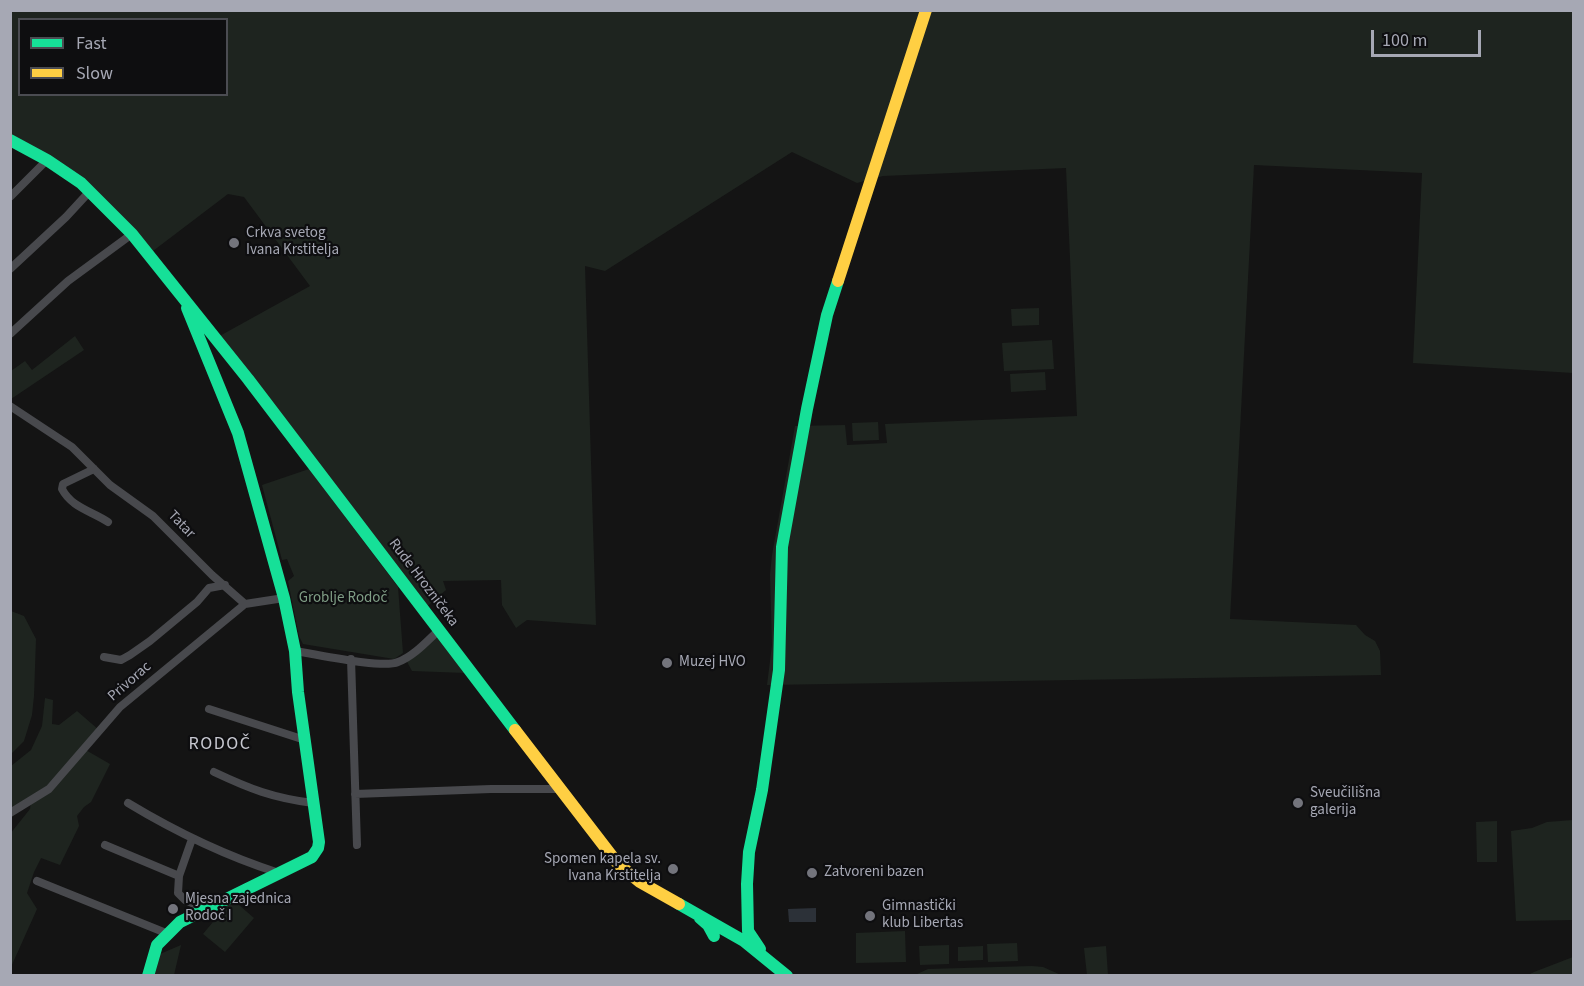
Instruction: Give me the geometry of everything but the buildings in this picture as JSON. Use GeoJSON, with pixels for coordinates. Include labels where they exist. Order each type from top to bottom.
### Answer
{"type":"FeatureCollection","features":[{"type":"Feature","properties":{"kind":"street"},"geometry":{"type":"LineString","coordinates":[[787,975],[754,942],[748,932],[747,923],[749,852],[764,781],[779,670],[782,547],[827,315],[926,10]]}},
{"type":"Feature","properties":{"kind":"street","name":"Rude Hrozničeka"},"geometry":{"type":"LineString","coordinates":[[10,140],[47,160],[90,191],[132,234],[262,397],[618,864],[630,875],[665,898],[732,933],[776,965]]}},
{"type":"Feature","properties":{"kind":"street"},"geometry":{"type":"LineString","coordinates":[[10,197],[47,160]]}},
{"type":"Feature","properties":{"kind":"street"},"geometry":{"type":"LineString","coordinates":[[10,269],[66,217],[90,191]]}},
{"type":"Feature","properties":{"kind":"street"},"geometry":{"type":"LineString","coordinates":[[10,334],[68,281],[132,234]]}},
{"type":"Feature","properties":{"kind":"street"},"geometry":{"type":"LineString","coordinates":[[148,975],[155,946],[165,933],[180,922],[312,857],[319,842],[298,692],[295,651],[284,598],[238,433],[183,299]]}},
{"type":"Feature","properties":{"kind":"street","name":"Tatar"},"geometry":{"type":"LineString","coordinates":[[10,406],[72,447],[110,484],[153,516],[212,575],[245,604]]}},
{"type":"Feature","properties":{"kind":"street"},"geometry":{"type":"LineString","coordinates":[[94,469],[67,481],[63,484],[62,489],[70,500],[82,509],[108,522]]}},
{"type":"Feature","properties":{"kind":"street"},"geometry":{"type":"LineString","coordinates":[[104,657],[121,660],[130,655],[197,602],[209,588],[225,585]]}},
{"type":"Feature","properties":{"kind":"street"},"geometry":{"type":"LineString","coordinates":[[245,604],[284,598]]}},
{"type":"Feature","properties":{"kind":"street","name":"Privorac"},"geometry":{"type":"LineString","coordinates":[[10,813],[49,789],[120,706],[245,604]]}},
{"type":"Feature","properties":{"kind":"street"},"geometry":{"type":"LineString","coordinates":[[295,651],[382,665],[397,663],[439,630]]}},
{"type":"Feature","properties":{"kind":"street"},"geometry":{"type":"LineString","coordinates":[[351,659],[357,845]]}},
{"type":"Feature","properties":{"kind":"street"},"geometry":{"type":"LineString","coordinates":[[209,709],[306,740]]}},
{"type":"Feature","properties":{"kind":"street"},"geometry":{"type":"LineString","coordinates":[[214,772],[252,790],[286,800],[313,803]]}},
{"type":"Feature","properties":{"kind":"street"},"geometry":{"type":"LineString","coordinates":[[355,794],[562,789]]}},
{"type":"Feature","properties":{"kind":"street"},"geometry":{"type":"LineString","coordinates":[[128,803],[192,839],[231,857],[279,873]]}},
{"type":"Feature","properties":{"kind":"street"},"geometry":{"type":"LineString","coordinates":[[192,839],[177,888],[180,896],[206,909]]}},
{"type":"Feature","properties":{"kind":"street"},"geometry":{"type":"LineString","coordinates":[[105,845],[179,876]]}},
{"type":"Feature","properties":{"kind":"street"},"geometry":{"type":"LineString","coordinates":[[37,881],[165,933]]}},
{"type":"Feature","properties":{"kind":"street"},"geometry":{"type":"LineString","coordinates":[[747,902],[732,933],[742,933],[747,923]]}},
{"type":"Feature","properties":{"kind":"street"},"geometry":{"type":"LineString","coordinates":[[693,911],[705,921],[714,936]]}},
{"type":"Feature","properties":{"kind":"green space"},"geometry":{"type":"Polygon","coordinates":[[[11,11],[1573,11],[1573,373],[1413,363],[1422,173],[1254,165],[1230,619],[1356,625],[1365,635],[1375,641],[1380,651],[1381,675],[767,685],[772,645],[770,575],[772,555],[795,426],[845,425],[847,445],[887,443],[885,424],[1077,416],[1066,168],[883,176],[857,183],[792,152],[605,271],[585,266],[596,625],[527,620],[516,628],[502,605],[501,580],[443,581],[446,590],[424,609],[216,338],[310,286],[244,197],[228,194],[149,254],[119,217],[11,139],[11,11]]]}},
{"type":"Feature","properties":{"kind":"green space"},"geometry":{"type":"Polygon","coordinates":[[[1039,308],[1039,325],[1012,326],[1011,309],[1039,308]]]}},
{"type":"Feature","properties":{"kind":"green space"},"geometry":{"type":"Polygon","coordinates":[[[75,336],[84,350],[11,399],[11,371],[25,361],[32,370],[75,336]]]}},
{"type":"Feature","properties":{"kind":"green space"},"geometry":{"type":"Polygon","coordinates":[[[1052,340],[1054,369],[1004,371],[1002,343],[1052,340]]]}},
{"type":"Feature","properties":{"kind":"green space"},"geometry":{"type":"Polygon","coordinates":[[[1045,372],[1046,390],[1011,392],[1010,374],[1045,372]]]}},
{"type":"Feature","properties":{"kind":"green space"},"geometry":{"type":"Polygon","coordinates":[[[878,422],[879,440],[853,441],[852,423],[878,422]]]}},
{"type":"Feature","properties":{"kind":"green space","name":"Groblje Rodoč"},"geometry":{"type":"Polygon","coordinates":[[[309,469],[398,587],[403,653],[394,659],[303,644],[299,636],[288,581],[294,576],[287,559],[282,560],[262,485],[309,469]]]}},
{"type":"Feature","properties":{"kind":"green space"},"geometry":{"type":"Polygon","coordinates":[[[11,611],[24,616],[36,639],[32,715],[24,741],[11,754],[11,611]]]}},
{"type":"Feature","properties":{"kind":"green space"},"geometry":{"type":"Polygon","coordinates":[[[439,630],[466,673],[412,671],[405,658],[439,630]]]}},
{"type":"Feature","properties":{"kind":"green space"},"geometry":{"type":"Polygon","coordinates":[[[45,698],[53,700],[52,724],[59,725],[77,711],[99,730],[84,749],[110,764],[91,802],[77,816],[79,826],[60,865],[41,858],[34,872],[27,893],[37,909],[11,967],[10,834],[30,809],[31,802],[11,813],[11,766],[31,750],[42,726],[45,698]]]}},
{"type":"Feature","properties":{"kind":"green space"},"geometry":{"type":"Polygon","coordinates":[[[1573,820],[1573,920],[1516,921],[1511,831],[1532,828],[1547,822],[1573,820]]]}},
{"type":"Feature","properties":{"kind":"green space"},"geometry":{"type":"Polygon","coordinates":[[[1497,821],[1497,862],[1477,862],[1476,822],[1497,821]]]}},
{"type":"Feature","properties":{"kind":"green space"},"geometry":{"type":"Polygon","coordinates":[[[232,899],[254,918],[225,952],[203,934],[232,899]]]}},
{"type":"Feature","properties":{"kind":"green space"},"geometry":{"type":"Polygon","coordinates":[[[905,931],[906,962],[856,963],[856,933],[905,931]]]}},
{"type":"Feature","properties":{"kind":"green space"},"geometry":{"type":"Polygon","coordinates":[[[1017,943],[1018,961],[988,962],[987,944],[1017,943]]]}},
{"type":"Feature","properties":{"kind":"green space"},"geometry":{"type":"Polygon","coordinates":[[[181,945],[174,975],[151,976],[153,957],[181,945]]]}},
{"type":"Feature","properties":{"kind":"green space"},"geometry":{"type":"Polygon","coordinates":[[[949,945],[949,964],[920,965],[919,946],[949,945]]]}},
{"type":"Feature","properties":{"kind":"green space"},"geometry":{"type":"Polygon","coordinates":[[[983,946],[983,960],[958,961],[958,947],[983,946]]]}},
{"type":"Feature","properties":{"kind":"green space"},"geometry":{"type":"Polygon","coordinates":[[[1106,946],[1108,975],[1087,975],[1084,948],[1106,946]]]}},
{"type":"Feature","properties":{"kind":"green space"},"geometry":{"type":"Polygon","coordinates":[[[1573,957],[1573,975],[1528,975],[1534,972],[1573,957]]]}},
{"type":"Feature","properties":{"kind":"green space"},"geometry":{"type":"Polygon","coordinates":[[[1043,967],[1061,975],[915,975],[928,969],[1043,967]]]}},
{"type":"Feature","properties":{"kind":"shaded area"},"geometry":{"type":"Polygon","coordinates":[[[816,908],[816,922],[789,922],[788,909],[816,908]]]}},
{"type":"Feature","properties":{"kind":"traffic: fast"},"geometry":{"type":"LineString","coordinates":[[10,140],[47,160],[81,183],[132,234],[248,379],[515,730]]}},
{"type":"Feature","properties":{"kind":"traffic: fast"},"geometry":{"type":"LineString","coordinates":[[760,949],[748,931],[747,884],[749,852],[762,790],[779,670],[782,547],[807,409],[827,315],[838,281]]}},
{"type":"Feature","properties":{"kind":"traffic: fast"},"geometry":{"type":"LineString","coordinates":[[148,976],[157,945],[180,922],[312,857],[319,842],[298,692],[295,651],[284,598],[238,433],[187,308]]}},
{"type":"Feature","properties":{"kind":"traffic: fast"},"geometry":{"type":"LineString","coordinates":[[679,904],[744,941],[787,976]]}},
{"type":"Feature","properties":{"kind":"traffic: fast"},"geometry":{"type":"LineString","coordinates":[[700,918],[708,925],[714,936]]}},
{"type":"Feature","properties":{"kind":"traffic: slow"},"geometry":{"type":"LineString","coordinates":[[838,281],[926,10]]}},
{"type":"Feature","properties":{"kind":"traffic: slow"},"geometry":{"type":"LineString","coordinates":[[515,730],[618,864],[640,882],[679,904]]}},
{"type":"Feature","properties":{"kind":"place","name":"Crkva svetog Ivana Krstitelja"},"geometry":{"type":"Point","coordinates":[234,243]}},
{"type":"Feature","properties":{"kind":"place","name":"Muzej HVO"},"geometry":{"type":"Point","coordinates":[667,663]}},
{"type":"Feature","properties":{"kind":"place","name":"Sveučilišna galerija"},"geometry":{"type":"Point","coordinates":[1298,803]}},
{"type":"Feature","properties":{"kind":"place","name":"Spomen kapela sv. Ivana Krstitelja"},"geometry":{"type":"Point","coordinates":[673,869]}},
{"type":"Feature","properties":{"kind":"place","name":"Zatvoreni bazen"},"geometry":{"type":"Point","coordinates":[812,873]}},
{"type":"Feature","properties":{"kind":"place","name":"Mjesna zajednica Rodoč I"},"geometry":{"type":"Point","coordinates":[173,909]}},
{"type":"Feature","properties":{"kind":"place","name":"Gimnastički klub Libertas"},"geometry":{"type":"Point","coordinates":[870,916]}},
{"type":"Feature","properties":{"kind":"district","name":"RODOČ"},"geometry":{"type":"Point","coordinates":[220,745]}}]}
